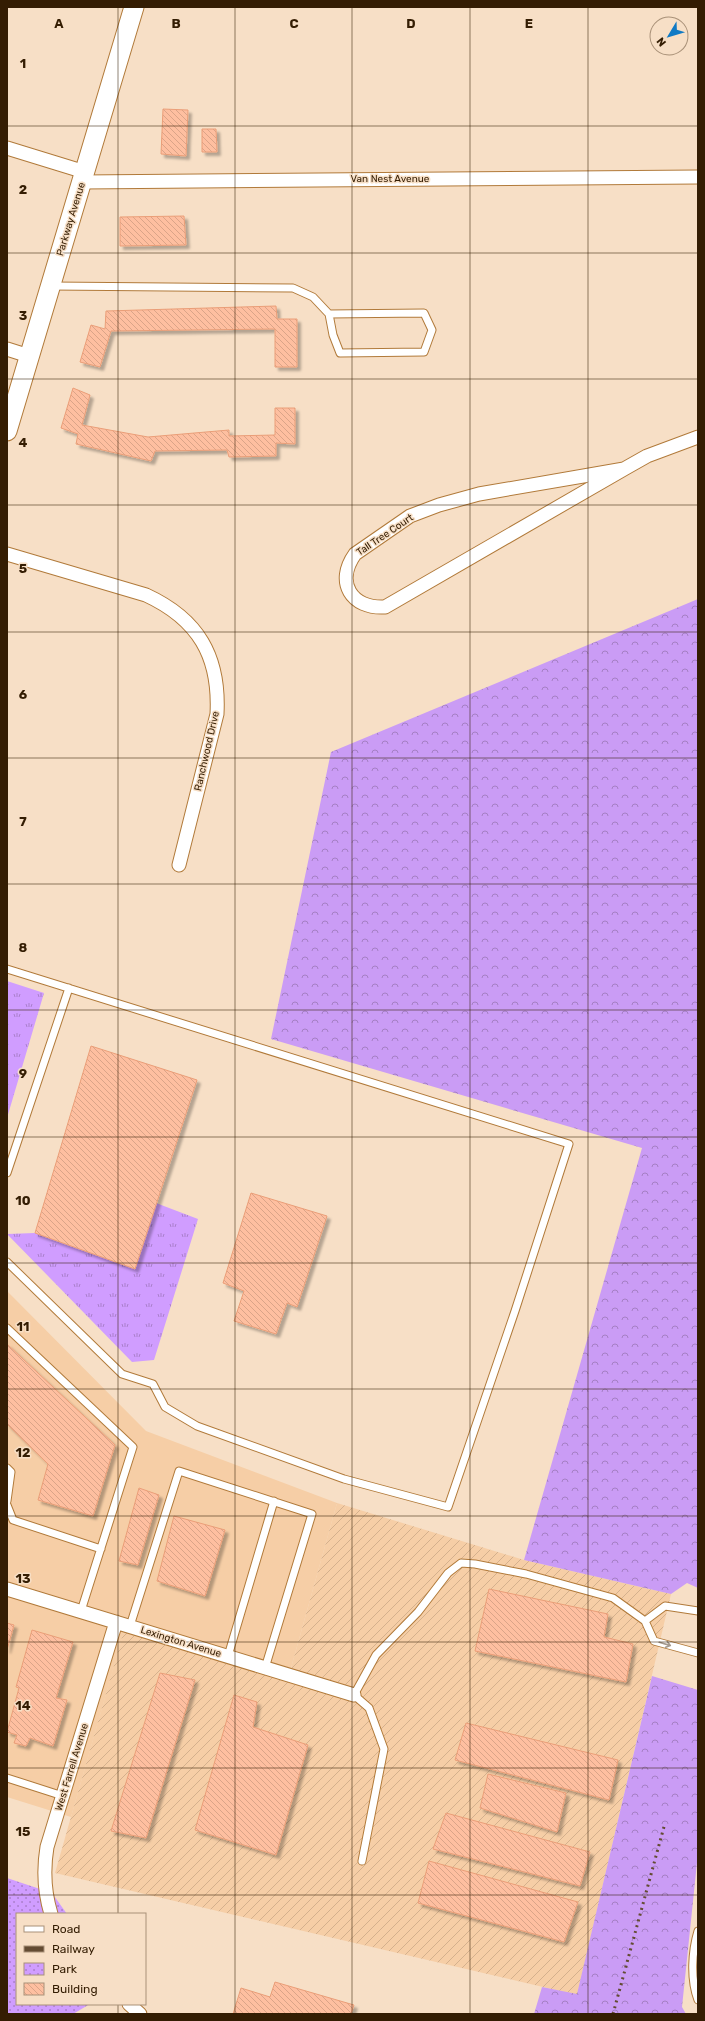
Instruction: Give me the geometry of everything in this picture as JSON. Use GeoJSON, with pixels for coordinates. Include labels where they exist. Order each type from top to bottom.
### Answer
{"type":"FeatureCollection","features":[{"type":"Feature","properties":{"kind":"main road","name":"Parkway Avenue"},"geometry":{"type":"LineString","coordinates":[[7,432],[134,7]]}},
{"type":"Feature","properties":{"kind":"street","name":"Van Nest Avenue"},"geometry":{"type":"LineString","coordinates":[[7,148],[83,177],[698,177]]}},
{"type":"Feature","properties":{"kind":"street"},"geometry":{"type":"LineString","coordinates":[[7,349],[29,356]]}},
{"type":"Feature","properties":{"kind":"street","name":"Tall Tree Court"},"geometry":{"type":"LineString","coordinates":[[624,469],[478,494],[440,505],[410,516],[355,554],[348,563],[345,575],[352,597],[362,604],[373,608],[384,607],[647,456],[698,437]]}},
{"type":"Feature","properties":{"kind":"street","name":"Ranchwood Drive"},"geometry":{"type":"LineString","coordinates":[[7,554],[146,595],[163,603],[180,615],[196,631],[209,652],[216,672],[218,693],[217,714],[179,865]]}},
{"type":"Feature","properties":{"kind":"street","name":"Lexington Avenue"},"geometry":{"type":"LineString","coordinates":[[7,1589],[354,1695]]}},
{"type":"Feature","properties":{"kind":"street","name":"West Farrell Avenue"},"geometry":{"type":"LineString","coordinates":[[51,1913],[45,1895],[44,1869],[47,1847],[116,1622]]}},
{"type":"Feature","properties":{"kind":"street"},"geometry":{"type":"LineString","coordinates":[[130,2005],[140,2014]]}},
{"type":"Feature","properties":{"kind":"lane"},"geometry":{"type":"LineString","coordinates":[[50,286],[293,288],[313,297],[329,314],[333,335],[340,353],[424,352],[432,330],[424,313],[329,314]]}},
{"type":"Feature","properties":{"kind":"lane"},"geometry":{"type":"LineString","coordinates":[[7,968],[569,1144],[515,1311],[448,1507],[344,1479],[196,1426],[165,1407],[153,1384],[122,1374],[7,1262]]}},
{"type":"Feature","properties":{"kind":"lane"},"geometry":{"type":"LineString","coordinates":[[7,1173],[69,988]]}},
{"type":"Feature","properties":{"kind":"lane"},"geometry":{"type":"LineString","coordinates":[[7,1328],[133,1447],[81,1611]]}},
{"type":"Feature","properties":{"kind":"lane"},"geometry":{"type":"LineString","coordinates":[[7,1468],[11,1472],[7,1501]]}},
{"type":"Feature","properties":{"kind":"lane"},"geometry":{"type":"LineString","coordinates":[[130,1626],[179,1471],[312,1514],[265,1668]]}},
{"type":"Feature","properties":{"kind":"lane"},"geometry":{"type":"LineString","coordinates":[[228,1656],[274,1501]]}},
{"type":"Feature","properties":{"kind":"lane"},"geometry":{"type":"LineString","coordinates":[[7,1505],[13,1520],[101,1549]]}},
{"type":"Feature","properties":{"kind":"lane"},"geometry":{"type":"LineString","coordinates":[[362,1861],[384,1749],[368,1708],[354,1695],[376,1655],[418,1612],[448,1574],[460,1564],[475,1564],[526,1574],[613,1598],[645,1621],[654,1641],[698,1653]]}},
{"type":"Feature","properties":{"kind":"lane"},"geometry":{"type":"LineString","coordinates":[[645,1621],[665,1606],[698,1612]]}},
{"type":"Feature","properties":{"kind":"lane"},"geometry":{"type":"LineString","coordinates":[[7,1778],[63,1796]]}},
{"type":"Feature","properties":{"kind":"lane"},"geometry":{"type":"LineString","coordinates":[[698,1931],[693,1951],[693,1966],[698,2000]]}},
{"type":"Feature","properties":{"kind":"shaded area"},"geometry":{"type":"Polygon","coordinates":[[[7,1291],[146,1431],[337,1503],[291,1668],[127,1621],[71,1817],[7,1797],[7,1291]]]}},
{"type":"Feature","properties":{"kind":"shaded area"},"geometry":{"type":"Polygon","coordinates":[[[337,1503],[524,1560],[671,1594],[577,1995],[55,1873],[127,1620],[291,1668],[337,1503]]]}},
{"type":"Feature","properties":{"kind":"green space"},"geometry":{"type":"Polygon","coordinates":[[[698,599],[698,1588],[687,1583],[671,1594],[524,1560],[642,1148],[271,1039],[331,752],[698,599]]]}},
{"type":"Feature","properties":{"kind":"green space"},"geometry":{"type":"Polygon","coordinates":[[[7,981],[44,993],[7,1118],[7,981]]]}},
{"type":"Feature","properties":{"kind":"green space"},"geometry":{"type":"Polygon","coordinates":[[[156,1203],[198,1219],[154,1360],[132,1362],[7,1234],[35,1233],[135,1269],[156,1203]]]}},
{"type":"Feature","properties":{"kind":"green space"},"geometry":{"type":"Polygon","coordinates":[[[652,1676],[698,1690],[698,1853],[682,2007],[686,2014],[534,2014],[542,1987],[577,1994],[652,1676]]]}},
{"type":"Feature","properties":{"kind":"green space"},"geometry":{"type":"Polygon","coordinates":[[[7,1878],[52,1893],[66,1913],[16,1913],[16,2005],[88,2005],[73,2014],[7,2014],[7,1878]]]}},
{"type":"Feature","properties":{"kind":"building"},"geometry":{"type":"Polygon","coordinates":[[[163,109],[188,110],[186,156],[161,154],[163,109]]]}},
{"type":"Feature","properties":{"kind":"building"},"geometry":{"type":"Polygon","coordinates":[[[202,129],[216,129],[217,152],[202,152],[202,129]]]}},
{"type":"Feature","properties":{"kind":"building"},"geometry":{"type":"Polygon","coordinates":[[[184,216],[186,245],[120,246],[120,217],[184,216]]]}},
{"type":"Feature","properties":{"kind":"building"},"geometry":{"type":"Polygon","coordinates":[[[276,306],[277,319],[297,319],[297,367],[275,367],[275,329],[111,331],[100,367],[80,362],[91,325],[105,329],[106,311],[276,306]]]}},
{"type":"Feature","properties":{"kind":"building"},"geometry":{"type":"Polygon","coordinates":[[[73,388],[90,395],[82,425],[148,437],[229,430],[229,436],[275,435],[275,408],[295,408],[295,444],[276,443],[276,456],[229,457],[227,450],[155,451],[151,461],[76,444],[78,434],[61,428],[73,388]]]}},
{"type":"Feature","properties":{"kind":"building"},"geometry":{"type":"Polygon","coordinates":[[[91,1046],[197,1080],[135,1269],[35,1233],[91,1046]]]}},
{"type":"Feature","properties":{"kind":"building"},"geometry":{"type":"Polygon","coordinates":[[[251,1193],[327,1216],[297,1307],[287,1303],[276,1334],[234,1321],[244,1291],[223,1283],[251,1193]]]}},
{"type":"Feature","properties":{"kind":"building"},"geometry":{"type":"Polygon","coordinates":[[[7,1344],[115,1445],[93,1516],[38,1500],[48,1464],[7,1424],[7,1344]]]}},
{"type":"Feature","properties":{"kind":"building"},"geometry":{"type":"Polygon","coordinates":[[[139,1488],[159,1495],[138,1565],[119,1561],[139,1488]]]}},
{"type":"Feature","properties":{"kind":"building"},"geometry":{"type":"Polygon","coordinates":[[[174,1516],[225,1530],[205,1596],[157,1581],[174,1516]]]}},
{"type":"Feature","properties":{"kind":"building"},"geometry":{"type":"Polygon","coordinates":[[[489,1589],[608,1614],[604,1637],[633,1644],[626,1682],[475,1651],[489,1589]]]}},
{"type":"Feature","properties":{"kind":"building"},"geometry":{"type":"Polygon","coordinates":[[[7,1623],[14,1625],[7,1650],[7,1623]]]}},
{"type":"Feature","properties":{"kind":"building"},"geometry":{"type":"Polygon","coordinates":[[[32,1630],[73,1642],[56,1698],[67,1700],[53,1746],[30,1738],[26,1746],[14,1743],[17,1735],[7,1732],[19,1688],[16,1687],[32,1630]]]}},
{"type":"Feature","properties":{"kind":"building"},"geometry":{"type":"Polygon","coordinates":[[[160,1673],[195,1680],[146,1838],[111,1831],[160,1673]]]}},
{"type":"Feature","properties":{"kind":"building"},"geometry":{"type":"Polygon","coordinates":[[[234,1695],[257,1702],[253,1727],[308,1745],[276,1855],[195,1830],[234,1695]]]}},
{"type":"Feature","properties":{"kind":"building"},"geometry":{"type":"Polygon","coordinates":[[[466,1723],[618,1760],[609,1800],[455,1760],[466,1723]]]}},
{"type":"Feature","properties":{"kind":"building"},"geometry":{"type":"Polygon","coordinates":[[[488,1774],[566,1793],[557,1832],[480,1808],[488,1774]]]}},
{"type":"Feature","properties":{"kind":"building"},"geometry":{"type":"Polygon","coordinates":[[[446,1813],[590,1852],[580,1886],[433,1849],[446,1813]]]}},
{"type":"Feature","properties":{"kind":"building"},"geometry":{"type":"Polygon","coordinates":[[[429,1861],[578,1902],[564,1942],[418,1903],[429,1861]]]}},
{"type":"Feature","properties":{"kind":"building"},"geometry":{"type":"Polygon","coordinates":[[[275,1982],[354,2005],[351,2014],[233,2014],[241,1988],[270,1997],[275,1982]]]}},
{"type":"Feature","properties":{"kind":"railway"},"geometry":{"type":"LineString","coordinates":[[613,2014],[665,1823]]}}]}
